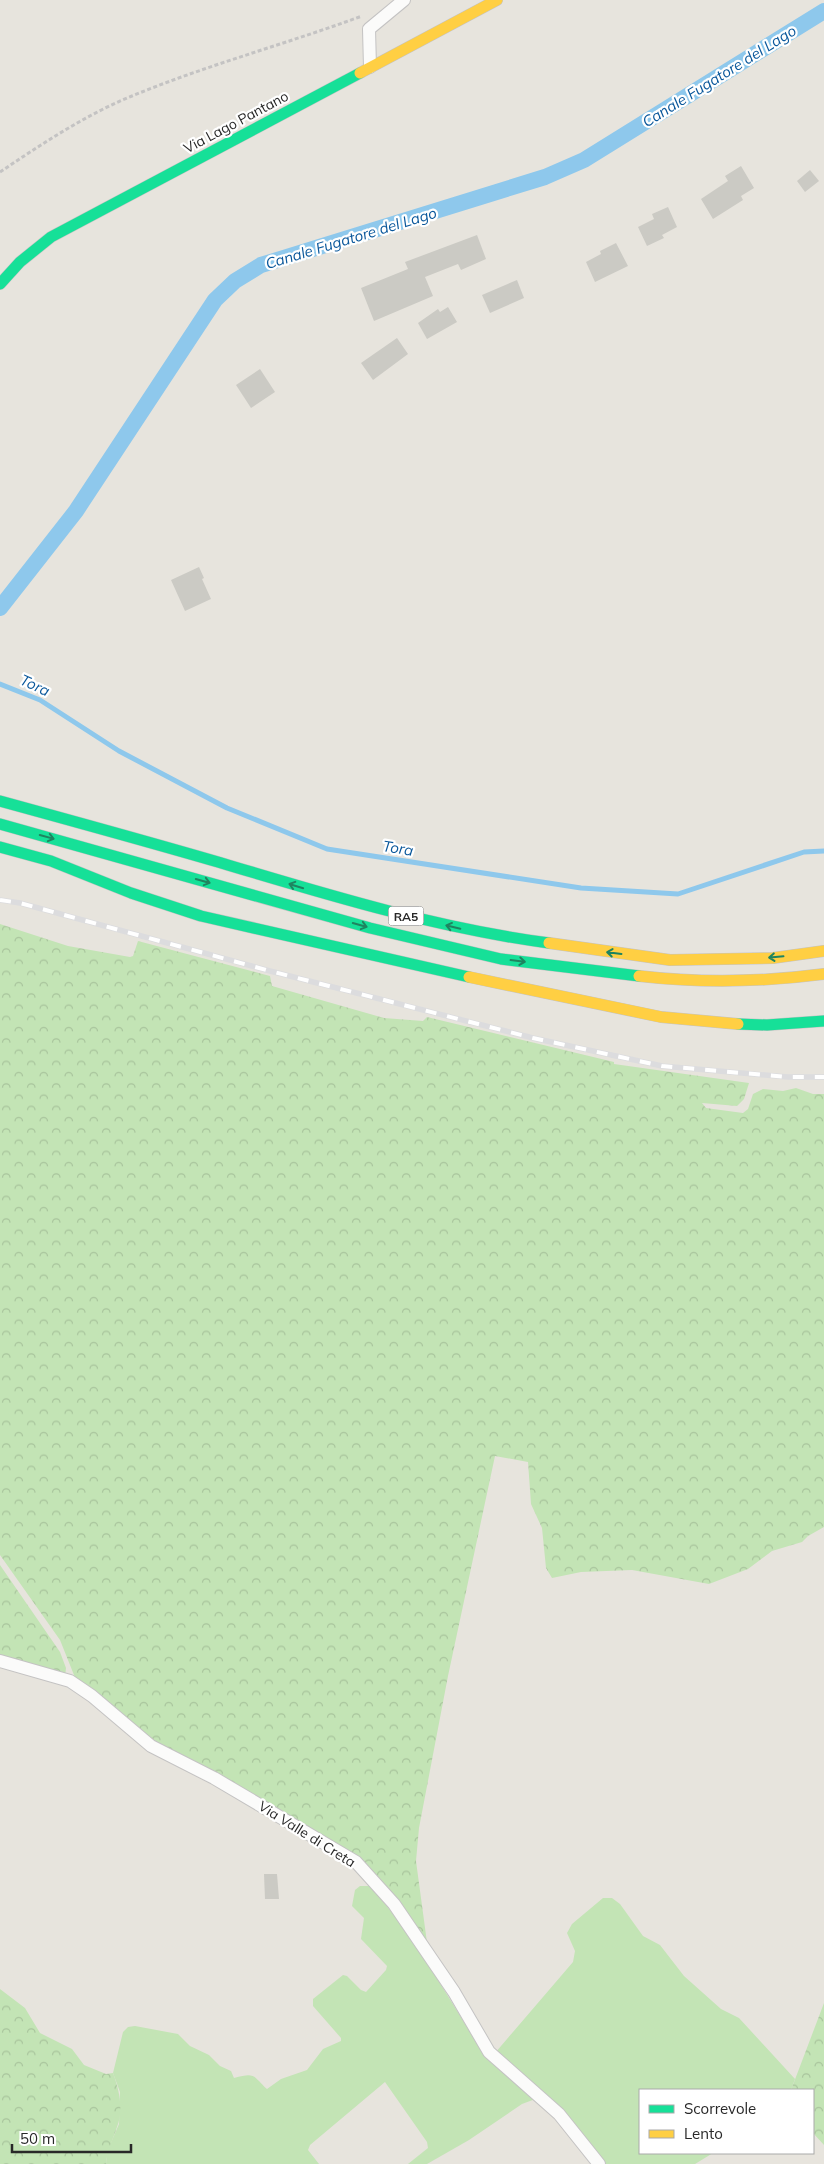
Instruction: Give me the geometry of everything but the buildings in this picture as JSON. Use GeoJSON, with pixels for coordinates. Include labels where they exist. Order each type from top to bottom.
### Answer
{"type":"FeatureCollection","features":[{"type":"Feature","properties":{"kind":"main road","name":"Via Lago Pantano"},"geometry":{"type":"LineString","coordinates":[[0,284],[20,262],[51,237],[497,0]]}},
{"type":"Feature","properties":{"kind":"main road","name":"RA5"},"geometry":{"type":"LineString","coordinates":[[0,801],[163,846],[369,907],[489,935],[670,960],[773,958],[824,952]]}},
{"type":"Feature","properties":{"kind":"main road","name":"RA5"},"geometry":{"type":"LineString","coordinates":[[0,824],[370,928],[502,959],[684,981],[792,978],[824,974]]}},
{"type":"Feature","properties":{"kind":"main road"},"geometry":{"type":"LineString","coordinates":[[0,847],[51,861],[131,893],[201,916],[357,953],[523,989],[661,1017],[688,1020],[767,1025],[824,1021]]}},
{"type":"Feature","properties":{"kind":"street"},"geometry":{"type":"LineString","coordinates":[[370,67],[369,29],[404,0]]}},
{"type":"Feature","properties":{"kind":"street","name":"Via Valle di Creta"},"geometry":{"type":"LineString","coordinates":[[0,1661],[70,1681],[92,1696],[151,1746],[214,1778],[356,1862],[394,1904],[454,1992],[488,2052],[559,2114],[599,2164]]}},
{"type":"Feature","properties":{"kind":"path"},"geometry":{"type":"LineString","coordinates":[[0,172],[60,132],[130,96],[228,60],[310,36],[367,14]]}},
{"type":"Feature","properties":{"kind":"green space"},"geometry":{"type":"Polygon","coordinates":[[[0,924],[68,946],[130,957],[133,956],[138,941],[270,976],[272,986],[384,1018],[423,1021],[427,1017],[614,1062],[614,1064],[749,1083],[744,1099],[737,1106],[702,1103],[706,1108],[743,1113],[748,1109],[753,1094],[763,1089],[783,1091],[796,1088],[813,1094],[824,1094],[824,1527],[808,1536],[802,1542],[772,1551],[748,1569],[709,1584],[632,1570],[581,1572],[552,1578],[546,1568],[542,1528],[531,1504],[528,1462],[495,1456],[448,1676],[419,1828],[416,1861],[428,1950],[356,1863],[163,1751],[78,1685],[60,1640],[0,1555],[0,924]]]}},
{"type":"Feature","properties":{"kind":"green space"},"geometry":{"type":"Polygon","coordinates":[[[0,1565],[60,1652],[66,1668],[65,1677],[0,1661],[0,1565]]]}},
{"type":"Feature","properties":{"kind":"green space"},"geometry":{"type":"Polygon","coordinates":[[[360,1886],[371,1886],[412,1938],[485,2056],[538,2098],[522,2104],[469,2140],[427,2164],[408,2164],[428,2148],[427,2142],[385,2082],[310,2145],[308,2150],[319,2164],[106,2164],[107,2152],[119,2124],[120,2092],[113,2073],[123,2032],[128,2027],[135,2026],[178,2034],[190,2046],[209,2055],[220,2066],[231,2071],[234,2078],[246,2075],[254,2076],[267,2089],[281,2079],[307,2070],[323,2049],[341,2041],[341,2038],[313,2006],[313,1999],[343,1975],[347,1976],[361,1990],[366,1992],[386,1970],[387,1966],[361,1939],[364,1918],[352,1906],[355,1890],[360,1886]]]}},
{"type":"Feature","properties":{"kind":"green space"},"geometry":{"type":"Polygon","coordinates":[[[603,1898],[612,1898],[620,1904],[643,1936],[660,1945],[684,1976],[721,2009],[739,2018],[795,2079],[791,2089],[639,2089],[639,2154],[711,2154],[695,2164],[604,2164],[495,2053],[573,1962],[575,1951],[567,1933],[572,1924],[603,1898]]]}},
{"type":"Feature","properties":{"kind":"green space"},"geometry":{"type":"Polygon","coordinates":[[[0,1989],[25,2008],[40,2033],[72,2049],[84,2065],[106,2074],[113,2073],[119,2093],[120,2114],[106,2164],[0,2164],[0,1989]]]}},
{"type":"Feature","properties":{"kind":"green space"},"geometry":{"type":"Polygon","coordinates":[[[824,2003],[824,2145],[814,2134],[814,2089],[791,2089],[824,2003]]]}},
{"type":"Feature","properties":{"kind":"waterway","name":"Canale Fugatore del Lago"},"geometry":{"type":"LineString","coordinates":[[0,608],[76,511],[215,300],[235,281],[261,265],[545,177],[584,160],[824,11]]}},
{"type":"Feature","properties":{"kind":"waterway","name":"Tora"},"geometry":{"type":"LineString","coordinates":[[0,684],[40,700],[119,751],[227,808],[327,849],[581,888],[678,894],[804,852],[824,851]]}},
{"type":"Feature","properties":{"kind":"railway"},"geometry":{"type":"LineString","coordinates":[[0,900],[20,903],[270,971],[533,1038],[662,1066],[788,1077],[824,1077]]}},
{"type":"Feature","properties":{"kind":"traffic: fast"},"geometry":{"type":"LineString","coordinates":[[0,284],[20,262],[51,237],[360,73]]}},
{"type":"Feature","properties":{"kind":"traffic: fast"},"geometry":{"type":"LineString","coordinates":[[0,801],[382,909],[465,929],[549,943]]}},
{"type":"Feature","properties":{"kind":"traffic: fast"},"geometry":{"type":"LineString","coordinates":[[0,824],[370,928],[501,959],[639,976]]}},
{"type":"Feature","properties":{"kind":"traffic: fast"},"geometry":{"type":"LineString","coordinates":[[0,847],[51,861],[131,893],[201,916],[469,977]]}},
{"type":"Feature","properties":{"kind":"traffic: fast"},"geometry":{"type":"LineString","coordinates":[[738,1024],[767,1025],[824,1021]]}},
{"type":"Feature","properties":{"kind":"traffic: slow"},"geometry":{"type":"LineString","coordinates":[[360,73],[497,0]]}},
{"type":"Feature","properties":{"kind":"traffic: slow"},"geometry":{"type":"LineString","coordinates":[[549,943],[670,960],[773,958],[824,951]]}},
{"type":"Feature","properties":{"kind":"traffic: slow"},"geometry":{"type":"LineString","coordinates":[[639,976],[731,981],[778,979],[824,974]]}},
{"type":"Feature","properties":{"kind":"traffic: slow"},"geometry":{"type":"LineString","coordinates":[[469,977],[661,1017],[738,1024]]}}]}
